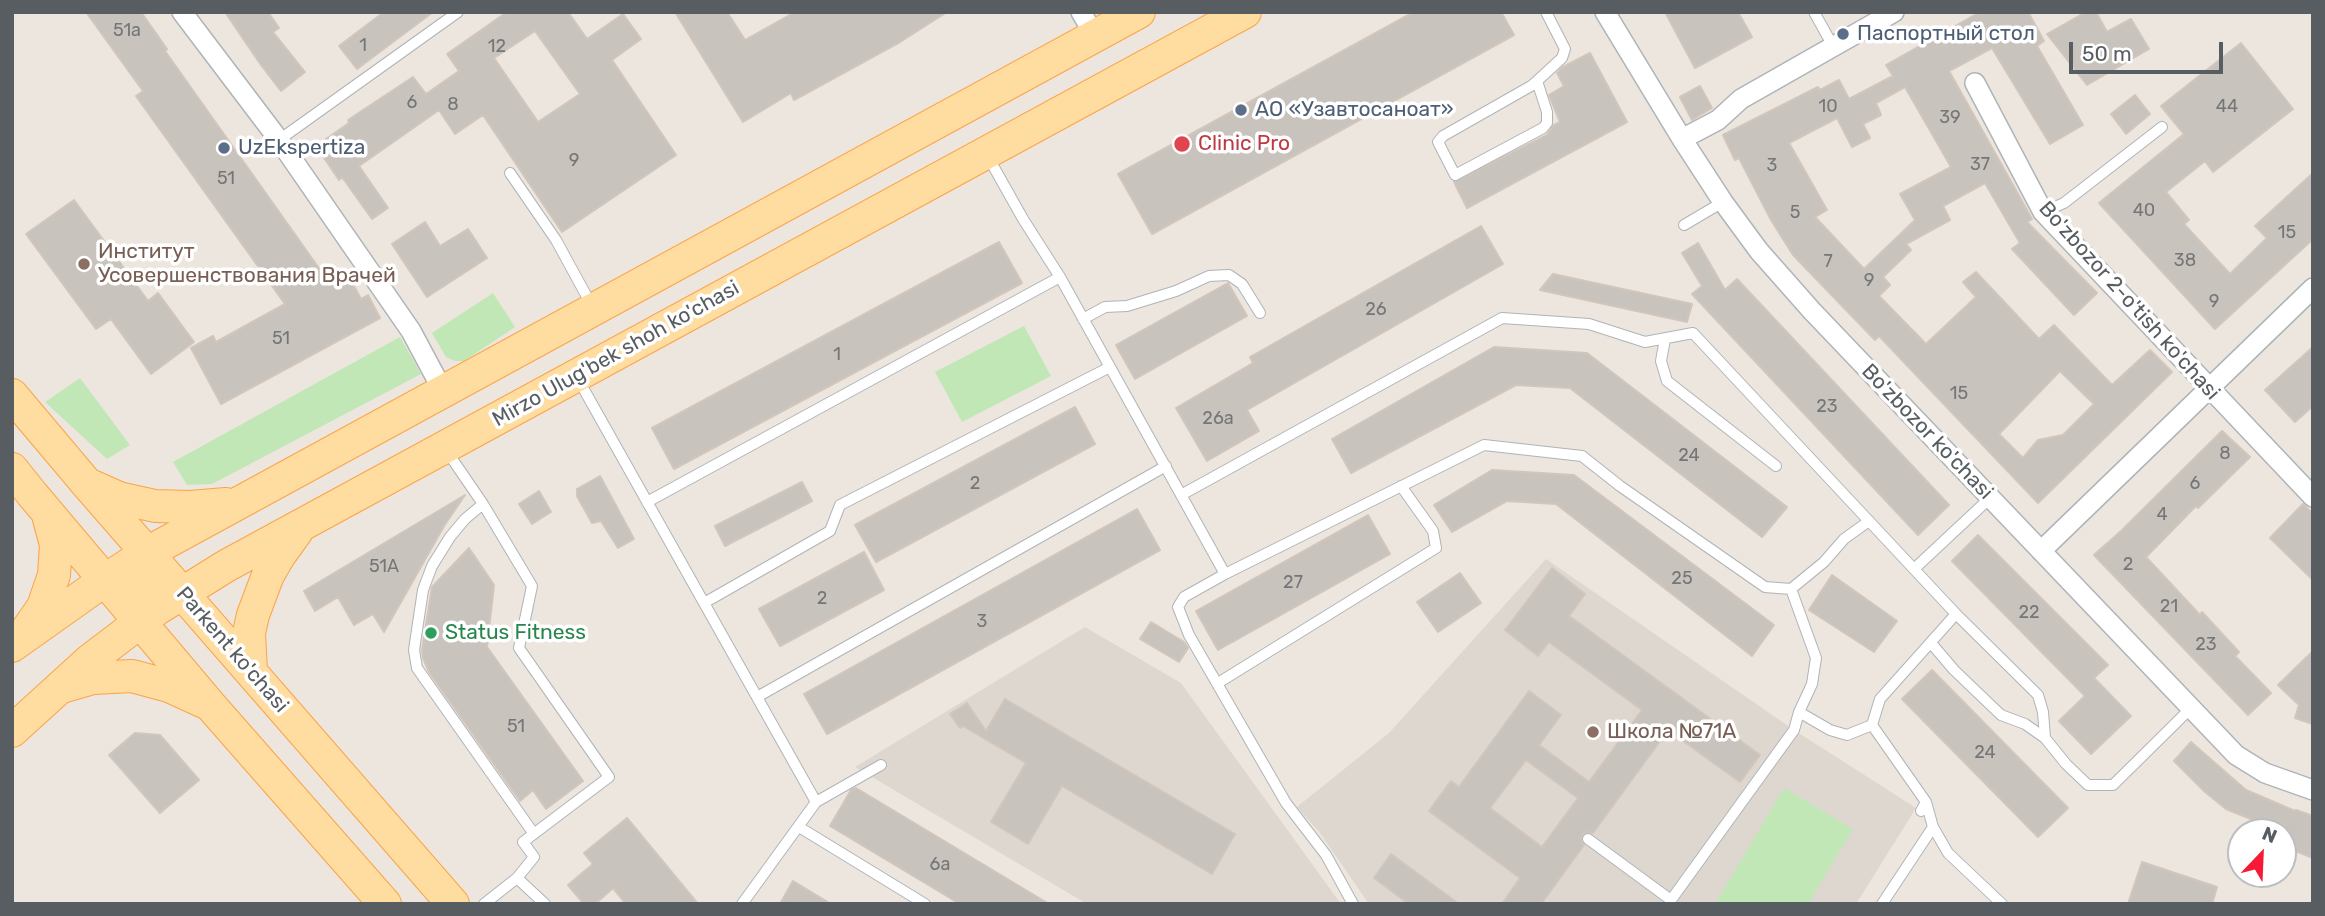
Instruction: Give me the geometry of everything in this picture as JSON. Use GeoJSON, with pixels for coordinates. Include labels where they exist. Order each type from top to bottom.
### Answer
{"type":"FeatureCollection","features":[{"type":"Feature","properties":{"kind":"main road"},"geometry":{"type":"LineString","coordinates":[[16,643],[147,553],[962,109],[1088,24],[1139,12]]}},
{"type":"Feature","properties":{"kind":"main road","name":"Mirzo Ulug'bek shoh ko'chasi"},"geometry":{"type":"LineString","coordinates":[[12,731],[59,688],[140,622],[226,566],[1245,12]]}},
{"type":"Feature","properties":{"kind":"main road"},"geometry":{"type":"LineString","coordinates":[[962,109],[986,153]]}},
{"type":"Feature","properties":{"kind":"main road","name":"Parkent ko'chasi"},"geometry":{"type":"LineString","coordinates":[[12,394],[87,484],[453,904]]}},
{"type":"Feature","properties":{"kind":"main road"},"geometry":{"type":"LineString","coordinates":[[12,469],[211,706],[385,904]]}},
{"type":"Feature","properties":{"kind":"main road"},"geometry":{"type":"LineString","coordinates":[[87,484],[119,498],[155,506],[190,508],[237,503]]}},
{"type":"Feature","properties":{"kind":"main road"},"geometry":{"type":"LineString","coordinates":[[16,643],[43,607],[54,575],[55,545],[48,513]]}},
{"type":"Feature","properties":{"kind":"main road"},"geometry":{"type":"LineString","coordinates":[[251,672],[249,633],[261,593],[279,556],[303,524]]}},
{"type":"Feature","properties":{"kind":"main road"},"geometry":{"type":"LineString","coordinates":[[140,622],[147,553]]}},
{"type":"Feature","properties":{"kind":"main road"},"geometry":{"type":"LineString","coordinates":[[105,580],[182,593]]}},
{"type":"Feature","properties":{"kind":"main road"},"geometry":{"type":"LineString","coordinates":[[59,688],[93,678],[132,677],[169,686],[211,706]]}},
{"type":"Feature","properties":{"kind":"street"},"geometry":{"type":"LineString","coordinates":[[181,12],[279,140],[411,331],[443,391]]}},
{"type":"Feature","properties":{"kind":"street","name":"Bo'zbozor ko'chasi"},"geometry":{"type":"LineString","coordinates":[[1605,12],[1723,202],[1759,251],[1812,311],[2236,755],[2265,773],[2313,790]]}},
{"type":"Feature","properties":{"kind":"street"},"geometry":{"type":"LineString","coordinates":[[1682,139],[1718,120],[1741,99],[1894,12]]}},
{"type":"Feature","properties":{"kind":"street","name":"Bo'zbozor 2-o'tish ko'chasi"},"geometry":{"type":"LineString","coordinates":[[1975,83],[2043,212],[2313,497]]}},
{"type":"Feature","properties":{"kind":"street"},"geometry":{"type":"LineString","coordinates":[[2041,551],[2313,288]]}},
{"type":"Feature","properties":{"kind":"lane"},"geometry":{"type":"LineString","coordinates":[[279,140],[458,12]]}},
{"type":"Feature","properties":{"kind":"lane"},"geometry":{"type":"LineString","coordinates":[[1537,81],[1547,111],[1547,123],[1543,128],[1455,174],[1438,142],[1443,136],[1537,81],[1562,58],[1566,49],[1546,12]]}},
{"type":"Feature","properties":{"kind":"lane"},"geometry":{"type":"LineString","coordinates":[[1814,12],[1833,46]]}},
{"type":"Feature","properties":{"kind":"lane"},"geometry":{"type":"LineString","coordinates":[[2043,212],[2064,203],[2162,127]]}},
{"type":"Feature","properties":{"kind":"lane"},"geometry":{"type":"LineString","coordinates":[[986,153],[1060,277],[1225,574]]}},
{"type":"Feature","properties":{"kind":"lane"},"geometry":{"type":"LineString","coordinates":[[510,173],[556,240],[594,309]]}},
{"type":"Feature","properties":{"kind":"lane"},"geometry":{"type":"LineString","coordinates":[[1684,225],[1723,202]]}},
{"type":"Feature","properties":{"kind":"lane"},"geometry":{"type":"LineString","coordinates":[[1083,319],[1105,307],[1127,306],[1176,291],[1209,276],[1230,275],[1242,284],[1260,313]]}},
{"type":"Feature","properties":{"kind":"lane"},"geometry":{"type":"LineString","coordinates":[[647,502],[1060,277]]}},
{"type":"Feature","properties":{"kind":"lane"},"geometry":{"type":"LineString","coordinates":[[1181,495],[1502,318],[1589,324],[1645,342],[1693,333],[1956,614],[2038,695],[2043,712],[2045,737]]}},
{"type":"Feature","properties":{"kind":"lane"},"geometry":{"type":"LineString","coordinates":[[1665,339],[1661,360],[1668,381],[1776,466]]}},
{"type":"Feature","properties":{"kind":"lane"},"geometry":{"type":"LineString","coordinates":[[704,603],[830,531],[840,505],[1110,367]]}},
{"type":"Feature","properties":{"kind":"lane"},"geometry":{"type":"LineString","coordinates":[[576,376],[816,802]]}},
{"type":"Feature","properties":{"kind":"lane"},"geometry":{"type":"LineString","coordinates":[[1353,904],[1326,855],[1286,803],[1189,635],[1178,607],[1185,597],[1225,574],[1484,444],[1582,456],[1619,486],[1765,587],[1791,589],[1824,562],[1844,539],[1870,522]]}},
{"type":"Feature","properties":{"kind":"lane"},"geometry":{"type":"LineString","coordinates":[[444,447],[532,586],[519,648],[609,777],[523,842],[534,857],[517,878],[484,904]]}},
{"type":"Feature","properties":{"kind":"lane"},"geometry":{"type":"LineString","coordinates":[[757,697],[1166,466]]}},
{"type":"Feature","properties":{"kind":"lane"},"geometry":{"type":"LineString","coordinates":[[1218,682],[1436,548],[1433,531],[1401,486]]}},
{"type":"Feature","properties":{"kind":"lane"},"geometry":{"type":"LineString","coordinates":[[1914,569],[1990,498]]}},
{"type":"Feature","properties":{"kind":"lane"},"geometry":{"type":"LineString","coordinates":[[482,504],[450,537],[432,566],[423,590],[414,650],[417,668],[534,834]]}},
{"type":"Feature","properties":{"kind":"lane"},"geometry":{"type":"LineString","coordinates":[[1588,839],[1671,900],[1794,730],[1798,712],[1812,684],[1816,658],[1791,589]]}},
{"type":"Feature","properties":{"kind":"lane"},"geometry":{"type":"LineString","coordinates":[[1798,712],[1830,730],[1847,735],[1872,724],[1880,699],[1956,614]]}},
{"type":"Feature","properties":{"kind":"lane"},"geometry":{"type":"LineString","coordinates":[[1931,643],[1954,670],[2001,715],[2025,724],[2045,737],[2066,764],[2088,785],[2113,785],[2192,708]]}},
{"type":"Feature","properties":{"kind":"lane"},"geometry":{"type":"LineString","coordinates":[[1872,724],[1948,853],[2001,904]]}},
{"type":"Feature","properties":{"kind":"lane"},"geometry":{"type":"LineString","coordinates":[[742,904],[816,802],[881,765]]}},
{"type":"Feature","properties":{"kind":"lane"},"geometry":{"type":"LineString","coordinates":[[799,827],[925,904]]}},
{"type":"Feature","properties":{"kind":"lane"},"geometry":{"type":"LineString","coordinates":[[1882,904],[1933,827]]}},
{"type":"Feature","properties":{"kind":"lane"},"geometry":{"type":"LineString","coordinates":[[517,878],[545,904]]}},
{"type":"Feature","properties":{"kind":"shaded area","name":"Школа №71А"},"geometry":{"type":"Polygon","coordinates":[[[1546,559],[1794,730],[1916,808],[1856,904],[1369,904],[1320,833],[1297,807],[1389,733],[1546,559]]]}},
{"type":"Feature","properties":{"kind":"shaded area"},"geometry":{"type":"Polygon","coordinates":[[[1085,627],[1181,683],[1341,904],[1087,904],[855,767],[1085,627]]]}},
{"type":"Feature","properties":{"kind":"green space"},"geometry":{"type":"Polygon","coordinates":[[[493,293],[515,327],[464,361],[446,357],[432,333],[493,293]]]}},
{"type":"Feature","properties":{"kind":"green space"},"geometry":{"type":"Polygon","coordinates":[[[1024,326],[1051,376],[962,422],[935,372],[1024,326]]]}},
{"type":"Feature","properties":{"kind":"green space"},"geometry":{"type":"Polygon","coordinates":[[[400,337],[421,374],[212,484],[187,485],[173,462],[400,337]]]}},
{"type":"Feature","properties":{"kind":"green space"},"geometry":{"type":"Polygon","coordinates":[[[80,378],[130,445],[107,459],[45,402],[80,378]]]}},
{"type":"Feature","properties":{"kind":"green space"},"geometry":{"type":"Polygon","coordinates":[[[1784,788],[1853,829],[1808,904],[1715,904],[1784,788]]]}},
{"type":"Feature","properties":{"kind":"building"},"geometry":{"type":"Polygon","coordinates":[[[86,12],[141,12],[167,49],[165,51],[328,281],[346,271],[361,299],[368,295],[380,318],[221,404],[191,348],[213,336],[216,342],[285,304],[136,96],[143,91],[86,12]]]}},
{"type":"Feature","properties":{"kind":"building"},"geometry":{"type":"Polygon","coordinates":[[[225,12],[268,12],[279,28],[273,32],[305,72],[281,91],[225,12]]]}},
{"type":"Feature","properties":{"kind":"building"},"geometry":{"type":"Polygon","coordinates":[[[384,12],[433,12],[357,69],[339,46],[384,12]]]}},
{"type":"Feature","properties":{"kind":"building"},"geometry":{"type":"Polygon","coordinates":[[[507,12],[568,12],[587,39],[623,14],[641,39],[612,60],[676,155],[562,232],[483,115],[455,134],[439,110],[359,166],[388,208],[372,219],[342,177],[339,180],[316,146],[349,123],[348,120],[413,77],[426,94],[459,71],[447,54],[507,12]],[[535,31],[494,58],[538,122],[580,94],[535,31]]]}},
{"type":"Feature","properties":{"kind":"building"},"geometry":{"type":"Polygon","coordinates":[[[675,12],[727,12],[745,40],[795,12],[947,12],[900,42],[794,100],[791,93],[743,122],[675,12]]]}},
{"type":"Feature","properties":{"kind":"building"},"geometry":{"type":"Polygon","coordinates":[[[1414,12],[1501,12],[1514,35],[1152,234],[1118,174],[1414,12]]]}},
{"type":"Feature","properties":{"kind":"building"},"geometry":{"type":"Polygon","coordinates":[[[1665,12],[1738,12],[1752,37],[1695,68],[1665,12]]]}},
{"type":"Feature","properties":{"kind":"building"},"geometry":{"type":"Polygon","coordinates":[[[1980,12],[2028,12],[2044,41],[2037,46],[2083,125],[2050,144],[1992,48],[1949,71],[2032,219],[2027,222],[2097,293],[2074,315],[2012,249],[2020,243],[1985,183],[1943,206],[1950,220],[1906,244],[1911,250],[1883,277],[1890,285],[1879,296],[1926,344],[1976,297],[1963,282],[1976,272],[2039,339],[2054,325],[2112,385],[2150,350],[2172,372],[2038,503],[1879,336],[1875,340],[1793,255],[1771,220],[1739,158],[1735,160],[1723,135],[1818,87],[1820,90],[1839,80],[1849,99],[1893,76],[1886,65],[1980,12]],[[1905,87],[1876,103],[1881,115],[1863,124],[1870,138],[1852,147],[1837,118],[1789,143],[1827,210],[1815,217],[1864,269],[1915,220],[1900,194],[1951,167],[1905,87]],[[2060,371],[1999,434],[2023,458],[2038,440],[2063,435],[2094,404],[2060,371]]]}},
{"type":"Feature","properties":{"kind":"building"},"geometry":{"type":"Polygon","coordinates":[[[2086,12],[2096,12],[2107,32],[2131,19],[2149,49],[2087,85],[2047,34],[2086,12]]]}},
{"type":"Feature","properties":{"kind":"building"},"geometry":{"type":"Polygon","coordinates":[[[2241,43],[2293,109],[2213,172],[2205,161],[2166,192],[2189,220],[2184,224],[2230,274],[2267,238],[2255,226],[2313,173],[2313,239],[2215,329],[2099,203],[2184,134],[2161,106],[2241,43]]]}},
{"type":"Feature","properties":{"kind":"building"},"geometry":{"type":"Polygon","coordinates":[[[1590,53],[1627,122],[1467,208],[1454,182],[1547,135],[1554,125],[1560,122],[1549,95],[1564,86],[1557,73],[1590,53]]]}},
{"type":"Feature","properties":{"kind":"building"},"geometry":{"type":"Polygon","coordinates":[[[1700,86],[1712,108],[1692,120],[1680,97],[1700,86]]]}},
{"type":"Feature","properties":{"kind":"building"},"geometry":{"type":"Polygon","coordinates":[[[2135,95],[2150,114],[2126,134],[2111,114],[2135,95]]]}},
{"type":"Feature","properties":{"kind":"building","name":"Институт Усовершенствования Врачей"},"geometry":{"type":"Polygon","coordinates":[[[74,200],[148,301],[158,293],[194,342],[151,374],[111,319],[96,329],[26,234],[74,200]]]}},
{"type":"Feature","properties":{"kind":"building"},"geometry":{"type":"Polygon","coordinates":[[[425,222],[440,246],[468,229],[487,258],[427,297],[392,244],[425,222]]]}},
{"type":"Feature","properties":{"kind":"building"},"geometry":{"type":"Polygon","coordinates":[[[1481,226],[1503,264],[1247,410],[1259,431],[1207,461],[1176,408],[1253,363],[1250,357],[1481,226]]]}},
{"type":"Feature","properties":{"kind":"building"},"geometry":{"type":"Polygon","coordinates":[[[999,242],[1022,283],[674,469],[652,428],[999,242]]]}},
{"type":"Feature","properties":{"kind":"building"},"geometry":{"type":"Polygon","coordinates":[[[1698,243],[1725,290],[1737,279],[1949,505],[1918,535],[1692,294],[1702,286],[1682,253],[1698,243]]]}},
{"type":"Feature","properties":{"kind":"building"},"geometry":{"type":"Polygon","coordinates":[[[1553,274],[1692,304],[1687,322],[1540,290],[1553,274]]]}},
{"type":"Feature","properties":{"kind":"building"},"geometry":{"type":"Polygon","coordinates":[[[1228,283],[1247,316],[1135,379],[1116,345],[1228,283]]]}},
{"type":"Feature","properties":{"kind":"building"},"geometry":{"type":"Polygon","coordinates":[[[1494,347],[1587,353],[1787,507],[1762,537],[1570,388],[1516,385],[1351,473],[1332,439],[1494,347]]]}},
{"type":"Feature","properties":{"kind":"building"},"geometry":{"type":"Polygon","coordinates":[[[2313,347],[2313,406],[2295,422],[2265,390],[2313,347]]]}},
{"type":"Feature","properties":{"kind":"building"},"geometry":{"type":"Polygon","coordinates":[[[1075,407],[1095,444],[876,562],[855,525],[1075,407]]]}},
{"type":"Feature","properties":{"kind":"building"},"geometry":{"type":"Polygon","coordinates":[[[2222,431],[2250,457],[2198,508],[2196,506],[2146,557],[2239,652],[2235,656],[2271,693],[2248,715],[2094,555],[2222,431]]]}},
{"type":"Feature","properties":{"kind":"building"},"geometry":{"type":"Polygon","coordinates":[[[1492,470],[1574,475],[1774,625],[1752,656],[1556,504],[1507,501],[1452,532],[1434,505],[1492,470]]]}},
{"type":"Feature","properties":{"kind":"building"},"geometry":{"type":"Polygon","coordinates":[[[600,476],[634,539],[618,548],[601,521],[592,523],[577,496],[577,489],[600,476]]]}},
{"type":"Feature","properties":{"kind":"building"},"geometry":{"type":"Polygon","coordinates":[[[802,482],[812,501],[725,546],[715,526],[802,482]]]}},
{"type":"Feature","properties":{"kind":"building"},"geometry":{"type":"Polygon","coordinates":[[[539,491],[551,512],[532,524],[519,504],[539,491]]]}},
{"type":"Feature","properties":{"kind":"building"},"geometry":{"type":"Polygon","coordinates":[[[465,495],[444,526],[384,632],[373,614],[354,625],[338,597],[315,611],[304,591],[465,495]]]}},
{"type":"Feature","properties":{"kind":"building"},"geometry":{"type":"Polygon","coordinates":[[[2303,504],[2313,514],[2313,580],[2270,538],[2303,504]]]}},
{"type":"Feature","properties":{"kind":"building"},"geometry":{"type":"Polygon","coordinates":[[[1137,509],[1160,550],[827,734],[804,694],[1137,509]]]}},
{"type":"Feature","properties":{"kind":"building"},"geometry":{"type":"Polygon","coordinates":[[[1368,515],[1390,554],[1218,650],[1196,611],[1368,515]]]}},
{"type":"Feature","properties":{"kind":"building"},"geometry":{"type":"Polygon","coordinates":[[[1978,535],[2108,665],[2094,678],[2131,716],[2091,754],[2059,721],[2085,696],[1952,561],[1978,535]]]}},
{"type":"Feature","properties":{"kind":"building"},"geometry":{"type":"Polygon","coordinates":[[[469,548],[494,585],[487,647],[583,781],[546,809],[533,790],[520,801],[429,672],[423,658],[432,587],[469,548]]]}},
{"type":"Feature","properties":{"kind":"building"},"geometry":{"type":"Polygon","coordinates":[[[864,552],[884,590],[780,646],[759,609],[864,552]]]}},
{"type":"Feature","properties":{"kind":"building"},"geometry":{"type":"Polygon","coordinates":[[[1552,568],[1585,594],[1569,616],[1760,755],[1740,782],[1668,730],[1593,833],[1586,832],[1582,835],[1581,841],[1584,845],[1541,904],[1502,904],[1520,878],[1429,811],[1451,781],[1459,787],[1529,691],[1561,715],[1539,745],[1589,782],[1642,710],[1549,642],[1538,656],[1505,630],[1552,568]],[[1526,760],[1490,808],[1542,847],[1578,798],[1526,760]]]}},
{"type":"Feature","properties":{"kind":"building"},"geometry":{"type":"Polygon","coordinates":[[[1460,573],[1481,603],[1438,632],[1417,602],[1460,573]]]}},
{"type":"Feature","properties":{"kind":"building"},"geometry":{"type":"Polygon","coordinates":[[[1832,575],[1897,621],[1874,652],[1809,610],[1832,575]]]}},
{"type":"Feature","properties":{"kind":"building"},"geometry":{"type":"Polygon","coordinates":[[[1151,622],[1184,642],[1188,648],[1179,662],[1140,639],[1151,622]]]}},
{"type":"Feature","properties":{"kind":"building"},"geometry":{"type":"Polygon","coordinates":[[[2313,651],[2313,724],[2295,718],[2299,705],[2278,685],[2313,651]]]}},
{"type":"Feature","properties":{"kind":"building"},"geometry":{"type":"Polygon","coordinates":[[[1932,670],[2068,808],[2038,837],[1902,699],[1932,670]]]}},
{"type":"Feature","properties":{"kind":"building"},"geometry":{"type":"Polygon","coordinates":[[[1005,699],[1235,834],[1212,874],[1062,786],[1028,844],[991,822],[1026,763],[963,726],[960,728],[950,714],[967,703],[986,731],[1005,699]]]}},
{"type":"Feature","properties":{"kind":"building"},"geometry":{"type":"Polygon","coordinates":[[[135,733],[160,735],[199,780],[160,813],[109,755],[135,733]]]}},
{"type":"Feature","properties":{"kind":"building"},"geometry":{"type":"Polygon","coordinates":[[[2191,742],[2246,790],[2313,816],[2313,858],[2297,852],[2297,818],[2248,818],[2226,809],[2174,761],[2191,742]]]}},
{"type":"Feature","properties":{"kind":"building"},"geometry":{"type":"Polygon","coordinates":[[[856,788],[1049,904],[960,904],[830,826],[851,790],[856,788]]]}},
{"type":"Feature","properties":{"kind":"building"},"geometry":{"type":"Polygon","coordinates":[[[627,818],[698,904],[626,904],[613,888],[595,904],[584,904],[568,885],[593,864],[584,853],[627,818]]]}},
{"type":"Feature","properties":{"kind":"building"},"geometry":{"type":"Polygon","coordinates":[[[1391,854],[1459,904],[1409,904],[1374,878],[1391,854]]]}},
{"type":"Feature","properties":{"kind":"building"},"geometry":{"type":"Polygon","coordinates":[[[2142,862],[2217,887],[2212,904],[2128,904],[2142,862]]]}},
{"type":"Feature","properties":{"kind":"building"},"geometry":{"type":"Polygon","coordinates":[[[793,881],[831,904],[780,904],[793,881]]]}},
{"type":"Feature","properties":{"kind":"place","name":"Паспортный стол"},"geometry":{"type":"Point","coordinates":[1843,34]}},
{"type":"Feature","properties":{"kind":"place","name":"АО «Узавтосаноат»"},"geometry":{"type":"Point","coordinates":[1241,110]}},
{"type":"Feature","properties":{"kind":"place","name":"Clinic Pro"},"geometry":{"type":"Point","coordinates":[1182,144]}},
{"type":"Feature","properties":{"kind":"place","name":"UzEkspertiza"},"geometry":{"type":"Point","coordinates":[224,148]}},
{"type":"Feature","properties":{"kind":"place","name":"Институт Усовершенствования Врачей"},"geometry":{"type":"Point","coordinates":[84,264]}},
{"type":"Feature","properties":{"kind":"place","name":"Status Fitness"},"geometry":{"type":"Point","coordinates":[431,633]}},
{"type":"Feature","properties":{"kind":"place","name":"Школа №71А"},"geometry":{"type":"Point","coordinates":[1593,732]}}]}
